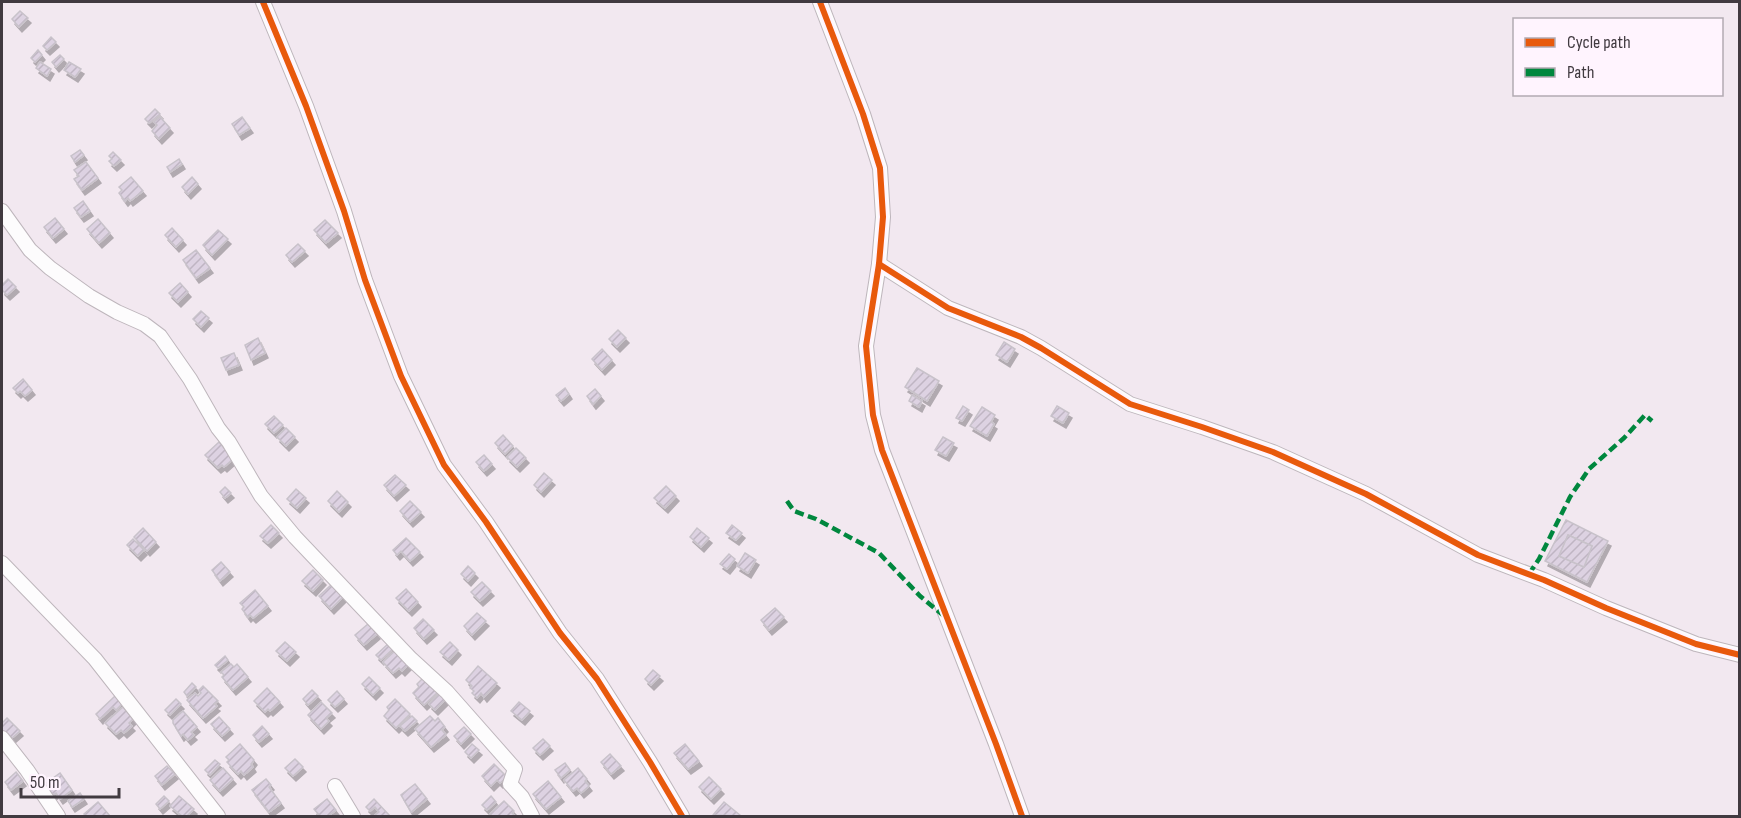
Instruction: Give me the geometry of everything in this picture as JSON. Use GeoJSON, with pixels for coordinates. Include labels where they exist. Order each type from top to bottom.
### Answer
{"type":"FeatureCollection","features":[{"type":"Feature","properties":{"kind":"street"},"geometry":{"type":"LineString","coordinates":[[263,2],[306,106],[344,211],[365,280],[401,376],[444,465],[486,522],[560,633],[597,680],[682,816]]}},
{"type":"Feature","properties":{"kind":"street"},"geometry":{"type":"LineString","coordinates":[[820,2],[880,168],[883,217],[879,264],[866,345],[873,415],[882,450],[1022,816]]}},
{"type":"Feature","properties":{"kind":"street"},"geometry":{"type":"LineString","coordinates":[[2,211],[30,250],[50,268],[89,296],[144,324],[160,336],[190,379],[261,496],[295,537],[411,659],[447,692],[515,769],[510,784],[522,797],[532,816]]}},
{"type":"Feature","properties":{"kind":"street"},"geometry":{"type":"LineString","coordinates":[[879,264],[948,308],[1021,337],[1041,348],[1130,404],[1234,438],[1312,468],[1366,494],[1478,555],[1544,580],[1696,644],[1740,655]]}},
{"type":"Feature","properties":{"kind":"street"},"geometry":{"type":"LineString","coordinates":[[2,563],[95,659],[218,816]]}},
{"type":"Feature","properties":{"kind":"street"},"geometry":{"type":"LineString","coordinates":[[2,738],[58,816]]}},
{"type":"Feature","properties":{"kind":"street"},"geometry":{"type":"LineString","coordinates":[[335,786],[353,816]]}},
{"type":"Feature","properties":{"kind":"building"},"geometry":{"type":"Polygon","coordinates":[[[20,11],[28,18],[19,27],[12,19],[20,11]]]}},
{"type":"Feature","properties":{"kind":"building"},"geometry":{"type":"Polygon","coordinates":[[[51,37],[56,42],[47,50],[43,46],[51,37]]]}},
{"type":"Feature","properties":{"kind":"building"},"geometry":{"type":"Polygon","coordinates":[[[38,50],[42,55],[35,62],[31,58],[38,50]]]}},
{"type":"Feature","properties":{"kind":"building"},"geometry":{"type":"Polygon","coordinates":[[[60,55],[64,59],[56,67],[52,62],[60,55]]]}},
{"type":"Feature","properties":{"kind":"building"},"geometry":{"type":"Polygon","coordinates":[[[40,62],[51,69],[47,76],[36,68],[40,62]]]}},
{"type":"Feature","properties":{"kind":"building"},"geometry":{"type":"Polygon","coordinates":[[[69,62],[81,69],[75,77],[64,70],[69,62]]]}},
{"type":"Feature","properties":{"kind":"building"},"geometry":{"type":"Polygon","coordinates":[[[155,109],[160,114],[149,123],[145,119],[155,109]]]}},
{"type":"Feature","properties":{"kind":"building"},"geometry":{"type":"Polygon","coordinates":[[[160,117],[170,128],[159,139],[152,131],[157,125],[154,122],[160,117]]]}},
{"type":"Feature","properties":{"kind":"building"},"geometry":{"type":"Polygon","coordinates":[[[242,117],[250,128],[239,135],[232,124],[242,117]]]}},
{"type":"Feature","properties":{"kind":"building"},"geometry":{"type":"Polygon","coordinates":[[[80,150],[84,155],[75,162],[71,156],[80,150]]]}},
{"type":"Feature","properties":{"kind":"building"},"geometry":{"type":"Polygon","coordinates":[[[113,152],[121,160],[114,166],[109,161],[112,159],[109,156],[113,152]]]}},
{"type":"Feature","properties":{"kind":"building"},"geometry":{"type":"Polygon","coordinates":[[[179,159],[182,164],[170,172],[167,167],[179,159]]]}},
{"type":"Feature","properties":{"kind":"building"},"geometry":{"type":"Polygon","coordinates":[[[86,162],[98,178],[82,190],[74,179],[79,176],[74,170],[86,162]]]}},
{"type":"Feature","properties":{"kind":"building"},"geometry":{"type":"Polygon","coordinates":[[[131,177],[143,191],[130,201],[128,198],[125,201],[119,193],[122,190],[119,187],[131,177]]]}},
{"type":"Feature","properties":{"kind":"building"},"geometry":{"type":"Polygon","coordinates":[[[192,177],[198,184],[188,194],[182,187],[192,177]]]}},
{"type":"Feature","properties":{"kind":"building"},"geometry":{"type":"Polygon","coordinates":[[[83,201],[90,211],[81,217],[74,208],[83,201]]]}},
{"type":"Feature","properties":{"kind":"building"},"geometry":{"type":"Polygon","coordinates":[[[55,218],[64,229],[53,238],[44,227],[55,218]]]}},
{"type":"Feature","properties":{"kind":"building"},"geometry":{"type":"Polygon","coordinates":[[[98,219],[110,233],[99,243],[87,229],[98,219]]]}},
{"type":"Feature","properties":{"kind":"building"},"geometry":{"type":"Polygon","coordinates":[[[325,220],[338,233],[326,243],[314,230],[325,220]]]}},
{"type":"Feature","properties":{"kind":"building"},"geometry":{"type":"Polygon","coordinates":[[[172,228],[183,240],[176,247],[165,235],[172,228]]]}},
{"type":"Feature","properties":{"kind":"building"},"geometry":{"type":"Polygon","coordinates":[[[218,230],[228,239],[212,255],[203,245],[218,230]]]}},
{"type":"Feature","properties":{"kind":"building"},"geometry":{"type":"Polygon","coordinates":[[[298,244],[305,251],[292,262],[286,255],[298,244]]]}},
{"type":"Feature","properties":{"kind":"building"},"geometry":{"type":"Polygon","coordinates":[[[196,250],[210,268],[196,278],[183,260],[196,250]]]}},
{"type":"Feature","properties":{"kind":"building"},"geometry":{"type":"Polygon","coordinates":[[[8,279],[16,287],[7,295],[2,290],[2,285],[8,279]]]}},
{"type":"Feature","properties":{"kind":"building"},"geometry":{"type":"Polygon","coordinates":[[[180,283],[188,292],[178,302],[169,293],[180,283]]]}},
{"type":"Feature","properties":{"kind":"building"},"geometry":{"type":"Polygon","coordinates":[[[201,311],[209,318],[201,327],[193,319],[201,311]]]}},
{"type":"Feature","properties":{"kind":"building"},"geometry":{"type":"Polygon","coordinates":[[[618,330],[626,338],[617,347],[609,339],[618,330]]]}},
{"type":"Feature","properties":{"kind":"building"},"geometry":{"type":"Polygon","coordinates":[[[258,338],[265,353],[251,360],[245,345],[258,338]]]}},
{"type":"Feature","properties":{"kind":"building"},"geometry":{"type":"Polygon","coordinates":[[[1004,342],[1015,349],[1007,362],[996,355],[1004,342]]]}},
{"type":"Feature","properties":{"kind":"building"},"geometry":{"type":"Polygon","coordinates":[[[602,349],[612,360],[602,370],[592,359],[602,349]]]}},
{"type":"Feature","properties":{"kind":"building"},"geometry":{"type":"Polygon","coordinates":[[[234,353],[239,365],[226,370],[221,358],[234,353]]]}},
{"type":"Feature","properties":{"kind":"building"},"geometry":{"type":"Polygon","coordinates":[[[917,368],[939,381],[927,401],[905,387],[917,368]]]}},
{"type":"Feature","properties":{"kind":"building"},"geometry":{"type":"Polygon","coordinates":[[[23,379],[32,390],[25,396],[13,388],[23,379]]]}},
{"type":"Feature","properties":{"kind":"building"},"geometry":{"type":"Polygon","coordinates":[[[565,388],[569,394],[561,401],[556,395],[565,388]]]}},
{"type":"Feature","properties":{"kind":"building"},"geometry":{"type":"Polygon","coordinates":[[[595,389],[601,396],[593,404],[587,396],[595,389]]]}},
{"type":"Feature","properties":{"kind":"building"},"geometry":{"type":"Polygon","coordinates":[[[912,395],[922,401],[919,407],[909,401],[912,395]]]}},
{"type":"Feature","properties":{"kind":"building"},"geometry":{"type":"Polygon","coordinates":[[[963,406],[969,410],[962,421],[956,418],[963,406]]]}},
{"type":"Feature","properties":{"kind":"building"},"geometry":{"type":"Polygon","coordinates":[[[1057,406],[1069,413],[1063,423],[1051,416],[1057,406]]]}},
{"type":"Feature","properties":{"kind":"building"},"geometry":{"type":"Polygon","coordinates":[[[982,407],[995,415],[991,422],[994,424],[987,436],[970,426],[982,407]]]}},
{"type":"Feature","properties":{"kind":"building"},"geometry":{"type":"Polygon","coordinates":[[[274,416],[283,425],[274,433],[265,424],[274,416]]]}},
{"type":"Feature","properties":{"kind":"building"},"geometry":{"type":"Polygon","coordinates":[[[286,428],[295,437],[286,446],[277,437],[286,428]]]}},
{"type":"Feature","properties":{"kind":"building"},"geometry":{"type":"Polygon","coordinates":[[[503,435],[513,446],[505,454],[495,443],[503,435]]]}},
{"type":"Feature","properties":{"kind":"building"},"geometry":{"type":"Polygon","coordinates":[[[943,437],[954,443],[946,456],[935,450],[943,437]]]}},
{"type":"Feature","properties":{"kind":"building"},"geometry":{"type":"Polygon","coordinates":[[[219,442],[233,459],[224,467],[222,465],[218,468],[205,455],[219,442]]]}},
{"type":"Feature","properties":{"kind":"building"},"geometry":{"type":"Polygon","coordinates":[[[516,448],[526,458],[517,467],[507,457],[516,448]]]}},
{"type":"Feature","properties":{"kind":"building"},"geometry":{"type":"Polygon","coordinates":[[[484,455],[492,464],[484,471],[476,462],[484,455]]]}},
{"type":"Feature","properties":{"kind":"building"},"geometry":{"type":"Polygon","coordinates":[[[544,473],[552,480],[541,492],[534,485],[544,473]]]}},
{"type":"Feature","properties":{"kind":"building"},"geometry":{"type":"Polygon","coordinates":[[[395,475],[406,485],[394,496],[384,485],[395,475]]]}},
{"type":"Feature","properties":{"kind":"building"},"geometry":{"type":"Polygon","coordinates":[[[666,486],[676,496],[665,508],[654,498],[666,486]]]}},
{"type":"Feature","properties":{"kind":"building"},"geometry":{"type":"Polygon","coordinates":[[[225,487],[231,493],[225,498],[220,492],[225,487]]]}},
{"type":"Feature","properties":{"kind":"building"},"geometry":{"type":"Polygon","coordinates":[[[296,489],[306,498],[297,508],[287,499],[296,489]]]}},
{"type":"Feature","properties":{"kind":"building"},"geometry":{"type":"Polygon","coordinates":[[[337,491],[348,502],[339,512],[328,501],[337,491]]]}},
{"type":"Feature","properties":{"kind":"building"},"geometry":{"type":"Polygon","coordinates":[[[410,501],[421,512],[410,522],[400,511],[410,501]]]}},
{"type":"Feature","properties":{"kind":"building"},"geometry":{"type":"Polygon","coordinates":[[[1566,520],[1608,541],[1587,582],[1545,561],[1566,520]],[[1568,535],[1559,556],[1584,567],[1592,546],[1568,535]]]}},
{"type":"Feature","properties":{"kind":"building"},"geometry":{"type":"Polygon","coordinates":[[[271,525],[279,533],[268,543],[260,536],[271,525]]]}},
{"type":"Feature","properties":{"kind":"building"},"geometry":{"type":"Polygon","coordinates":[[[732,525],[742,533],[736,540],[726,533],[732,525]]]}},
{"type":"Feature","properties":{"kind":"building"},"geometry":{"type":"Polygon","coordinates":[[[143,528],[156,542],[147,551],[134,537],[143,528]]]}},
{"type":"Feature","properties":{"kind":"building"},"geometry":{"type":"Polygon","coordinates":[[[697,528],[709,538],[701,547],[690,537],[697,528]]]}},
{"type":"Feature","properties":{"kind":"building"},"geometry":{"type":"Polygon","coordinates":[[[1568,535],[1592,546],[1584,567],[1559,556],[1568,535]]]}},
{"type":"Feature","properties":{"kind":"building"},"geometry":{"type":"Polygon","coordinates":[[[406,538],[420,552],[410,561],[401,551],[397,555],[393,550],[406,538]]]}},
{"type":"Feature","properties":{"kind":"building"},"geometry":{"type":"Polygon","coordinates":[[[133,539],[144,550],[138,556],[127,545],[133,539]]]}},
{"type":"Feature","properties":{"kind":"building"},"geometry":{"type":"Polygon","coordinates":[[[745,553],[756,560],[748,573],[737,566],[745,553]]]}},
{"type":"Feature","properties":{"kind":"building"},"geometry":{"type":"Polygon","coordinates":[[[729,554],[735,559],[727,569],[720,564],[729,554]]]}},
{"type":"Feature","properties":{"kind":"building"},"geometry":{"type":"Polygon","coordinates":[[[221,562],[230,572],[220,581],[212,570],[221,562]]]}},
{"type":"Feature","properties":{"kind":"building"},"geometry":{"type":"Polygon","coordinates":[[[468,566],[475,573],[468,581],[461,574],[468,566]]]}},
{"type":"Feature","properties":{"kind":"building"},"geometry":{"type":"Polygon","coordinates":[[[313,570],[323,580],[313,591],[302,581],[313,570]]]}},
{"type":"Feature","properties":{"kind":"building"},"geometry":{"type":"Polygon","coordinates":[[[482,582],[491,591],[480,601],[471,592],[482,582]]]}},
{"type":"Feature","properties":{"kind":"building"},"geometry":{"type":"Polygon","coordinates":[[[331,585],[343,597],[331,609],[319,596],[331,585]]]}},
{"type":"Feature","properties":{"kind":"building"},"geometry":{"type":"Polygon","coordinates":[[[406,589],[418,602],[409,611],[396,598],[406,589]]]}},
{"type":"Feature","properties":{"kind":"building"},"geometry":{"type":"Polygon","coordinates":[[[255,590],[268,606],[253,618],[250,615],[248,617],[240,603],[255,590]]]}},
{"type":"Feature","properties":{"kind":"building"},"geometry":{"type":"Polygon","coordinates":[[[775,608],[784,617],[769,630],[761,620],[775,608]]]}},
{"type":"Feature","properties":{"kind":"building"},"geometry":{"type":"Polygon","coordinates":[[[477,613],[486,621],[472,635],[464,626],[477,613]]]}},
{"type":"Feature","properties":{"kind":"building"},"geometry":{"type":"Polygon","coordinates":[[[423,619],[434,630],[424,639],[414,628],[423,619]]]}},
{"type":"Feature","properties":{"kind":"building"},"geometry":{"type":"Polygon","coordinates":[[[368,624],[377,634],[364,645],[355,635],[368,624]]]}},
{"type":"Feature","properties":{"kind":"building"},"geometry":{"type":"Polygon","coordinates":[[[285,642],[296,652],[287,661],[276,651],[285,642]]]}},
{"type":"Feature","properties":{"kind":"building"},"geometry":{"type":"Polygon","coordinates":[[[450,642],[458,650],[449,660],[440,652],[450,642]]]}},
{"type":"Feature","properties":{"kind":"building"},"geometry":{"type":"Polygon","coordinates":[[[389,643],[394,648],[381,660],[376,655],[389,643]]]}},
{"type":"Feature","properties":{"kind":"building"},"geometry":{"type":"Polygon","coordinates":[[[397,649],[409,664],[402,671],[399,668],[393,673],[383,662],[397,649]]]}},
{"type":"Feature","properties":{"kind":"building"},"geometry":{"type":"Polygon","coordinates":[[[225,656],[228,660],[218,668],[215,665],[225,656]]]}},
{"type":"Feature","properties":{"kind":"building"},"geometry":{"type":"Polygon","coordinates":[[[231,664],[234,667],[237,664],[248,677],[233,690],[222,677],[224,675],[221,672],[231,664]]]}},
{"type":"Feature","properties":{"kind":"building"},"geometry":{"type":"Polygon","coordinates":[[[478,666],[497,683],[484,697],[481,693],[477,698],[472,693],[474,691],[470,688],[472,686],[466,680],[478,666]]]}},
{"type":"Feature","properties":{"kind":"building"},"geometry":{"type":"Polygon","coordinates":[[[653,670],[660,676],[651,685],[645,679],[653,670]]]}},
{"type":"Feature","properties":{"kind":"building"},"geometry":{"type":"Polygon","coordinates":[[[369,677],[380,688],[373,695],[362,684],[369,677]]]}},
{"type":"Feature","properties":{"kind":"building"},"geometry":{"type":"Polygon","coordinates":[[[424,677],[438,692],[424,705],[413,693],[419,687],[417,684],[424,677]]]}},
{"type":"Feature","properties":{"kind":"building"},"geometry":{"type":"Polygon","coordinates":[[[192,683],[196,687],[187,696],[184,692],[192,683]]]}},
{"type":"Feature","properties":{"kind":"building"},"geometry":{"type":"Polygon","coordinates":[[[203,686],[218,701],[214,704],[217,706],[203,718],[187,700],[195,693],[198,696],[203,686]]]}},
{"type":"Feature","properties":{"kind":"building"},"geometry":{"type":"Polygon","coordinates":[[[267,688],[280,702],[270,711],[268,709],[265,712],[254,701],[267,688]]]}},
{"type":"Feature","properties":{"kind":"building"},"geometry":{"type":"Polygon","coordinates":[[[312,690],[318,696],[308,705],[303,699],[312,690]]]}},
{"type":"Feature","properties":{"kind":"building"},"geometry":{"type":"Polygon","coordinates":[[[337,691],[344,699],[335,707],[328,700],[337,691]]]}},
{"type":"Feature","properties":{"kind":"building"},"geometry":{"type":"Polygon","coordinates":[[[441,692],[447,698],[435,710],[429,704],[441,692]]]}},
{"type":"Feature","properties":{"kind":"building"},"geometry":{"type":"Polygon","coordinates":[[[115,696],[122,704],[116,710],[113,707],[100,719],[96,714],[115,696]]]}},
{"type":"Feature","properties":{"kind":"building"},"geometry":{"type":"Polygon","coordinates":[[[176,699],[181,704],[170,715],[165,710],[176,699]]]}},
{"type":"Feature","properties":{"kind":"building"},"geometry":{"type":"Polygon","coordinates":[[[395,699],[410,714],[396,728],[384,716],[389,710],[387,707],[395,699]]]}},
{"type":"Feature","properties":{"kind":"building"},"geometry":{"type":"Polygon","coordinates":[[[321,702],[332,713],[326,718],[329,721],[321,729],[308,715],[321,702]]]}},
{"type":"Feature","properties":{"kind":"building"},"geometry":{"type":"Polygon","coordinates":[[[519,702],[530,711],[522,720],[511,711],[519,702]]]}},
{"type":"Feature","properties":{"kind":"building"},"geometry":{"type":"Polygon","coordinates":[[[123,707],[133,719],[129,723],[132,726],[124,733],[121,730],[116,734],[105,723],[123,707]]]}},
{"type":"Feature","properties":{"kind":"building"},"geometry":{"type":"Polygon","coordinates":[[[183,711],[197,727],[191,732],[194,735],[188,740],[183,734],[181,736],[173,723],[173,720],[183,711]]]}},
{"type":"Feature","properties":{"kind":"building"},"geometry":{"type":"Polygon","coordinates":[[[412,716],[417,721],[405,731],[400,726],[412,716]]]}},
{"type":"Feature","properties":{"kind":"building"},"geometry":{"type":"Polygon","coordinates":[[[430,716],[435,721],[438,718],[445,727],[442,730],[446,735],[431,747],[415,729],[430,716]]]}},
{"type":"Feature","properties":{"kind":"building"},"geometry":{"type":"Polygon","coordinates":[[[219,717],[230,729],[222,736],[211,724],[219,717]]]}},
{"type":"Feature","properties":{"kind":"building"},"geometry":{"type":"Polygon","coordinates":[[[7,718],[20,731],[12,738],[8,734],[4,737],[2,734],[2,723],[7,718]]]}},
{"type":"Feature","properties":{"kind":"building"},"geometry":{"type":"Polygon","coordinates":[[[262,726],[269,734],[259,742],[253,735],[262,726]]]}},
{"type":"Feature","properties":{"kind":"building"},"geometry":{"type":"Polygon","coordinates":[[[464,727],[471,734],[461,744],[454,736],[464,727]]]}},
{"type":"Feature","properties":{"kind":"building"},"geometry":{"type":"Polygon","coordinates":[[[543,739],[550,746],[540,755],[533,748],[543,739]]]}},
{"type":"Feature","properties":{"kind":"building"},"geometry":{"type":"Polygon","coordinates":[[[240,744],[254,760],[251,764],[253,767],[244,775],[241,771],[238,774],[227,762],[229,760],[226,757],[240,744]]]}},
{"type":"Feature","properties":{"kind":"building"},"geometry":{"type":"Polygon","coordinates":[[[472,744],[479,750],[471,758],[465,752],[472,744]]]}},
{"type":"Feature","properties":{"kind":"building"},"geometry":{"type":"Polygon","coordinates":[[[685,744],[699,761],[688,769],[674,753],[685,744]]]}},
{"type":"Feature","properties":{"kind":"building"},"geometry":{"type":"Polygon","coordinates":[[[610,754],[621,766],[611,774],[601,762],[610,754]]]}},
{"type":"Feature","properties":{"kind":"building"},"geometry":{"type":"Polygon","coordinates":[[[295,759],[303,767],[293,776],[285,768],[295,759]]]}},
{"type":"Feature","properties":{"kind":"building"},"geometry":{"type":"Polygon","coordinates":[[[215,760],[220,764],[210,775],[205,770],[215,760]]]}},
{"type":"Feature","properties":{"kind":"building"},"geometry":{"type":"Polygon","coordinates":[[[565,763],[570,770],[561,778],[555,770],[565,763]]]}},
{"type":"Feature","properties":{"kind":"building"},"geometry":{"type":"Polygon","coordinates":[[[494,764],[507,777],[500,783],[497,780],[491,786],[482,776],[494,764]]]}},
{"type":"Feature","properties":{"kind":"building"},"geometry":{"type":"Polygon","coordinates":[[[167,766],[175,774],[162,785],[155,776],[167,766]]]}},
{"type":"Feature","properties":{"kind":"building"},"geometry":{"type":"Polygon","coordinates":[[[223,768],[233,779],[220,791],[210,780],[223,768]]]}},
{"type":"Feature","properties":{"kind":"building"},"geometry":{"type":"Polygon","coordinates":[[[578,768],[587,779],[585,781],[589,786],[581,793],[577,788],[573,791],[564,780],[578,768]]]}},
{"type":"Feature","properties":{"kind":"building"},"geometry":{"type":"Polygon","coordinates":[[[16,772],[23,781],[11,790],[5,782],[16,772]]]}},
{"type":"Feature","properties":{"kind":"building"},"geometry":{"type":"Polygon","coordinates":[[[60,773],[72,790],[60,799],[56,793],[53,795],[45,784],[60,773]]]}},
{"type":"Feature","properties":{"kind":"building"},"geometry":{"type":"Polygon","coordinates":[[[709,777],[721,789],[711,799],[699,787],[709,777]]]}},
{"type":"Feature","properties":{"kind":"building"},"geometry":{"type":"Polygon","coordinates":[[[266,779],[281,803],[269,812],[252,790],[266,779]]]}},
{"type":"Feature","properties":{"kind":"building"},"geometry":{"type":"Polygon","coordinates":[[[548,781],[561,797],[546,809],[533,794],[548,781]]]}},
{"type":"Feature","properties":{"kind":"building"},"geometry":{"type":"Polygon","coordinates":[[[415,784],[427,799],[411,812],[401,795],[415,784]]]}},
{"type":"Feature","properties":{"kind":"building"},"geometry":{"type":"Polygon","coordinates":[[[80,793],[84,799],[72,807],[68,801],[80,793]]]}},
{"type":"Feature","properties":{"kind":"building"},"geometry":{"type":"Polygon","coordinates":[[[164,796],[169,801],[160,809],[156,804],[164,796]]]}},
{"type":"Feature","properties":{"kind":"building"},"geometry":{"type":"Polygon","coordinates":[[[179,796],[194,809],[187,816],[182,816],[170,806],[179,796]]]}},
{"type":"Feature","properties":{"kind":"building"},"geometry":{"type":"Polygon","coordinates":[[[491,796],[496,802],[487,810],[482,805],[491,796]]]}},
{"type":"Feature","properties":{"kind":"building"},"geometry":{"type":"Polygon","coordinates":[[[327,799],[336,810],[328,816],[320,816],[314,809],[327,799]]]}},
{"type":"Feature","properties":{"kind":"building"},"geometry":{"type":"Polygon","coordinates":[[[374,799],[390,816],[374,816],[379,812],[375,807],[370,811],[366,807],[374,799]]]}},
{"type":"Feature","properties":{"kind":"building"},"geometry":{"type":"Polygon","coordinates":[[[504,801],[514,811],[512,813],[515,816],[492,816],[490,814],[504,801]]]}},
{"type":"Feature","properties":{"kind":"building"},"geometry":{"type":"Polygon","coordinates":[[[98,802],[110,816],[86,816],[84,814],[98,802]]]}},
{"type":"Feature","properties":{"kind":"building"},"geometry":{"type":"Polygon","coordinates":[[[724,802],[741,816],[713,815],[724,802]]]}},
{"type":"Feature","properties":{"kind":"marked path"},"geometry":{"type":"LineString","coordinates":[[1529,574],[1570,497],[1589,469],[1624,438],[1645,415],[1652,421]]}},
{"type":"Feature","properties":{"kind":"marked path"},"geometry":{"type":"LineString","coordinates":[[787,501],[794,511],[816,519],[879,553],[920,596],[944,616]]}},
{"type":"Feature","properties":{"kind":"cycle path"},"geometry":{"type":"LineString","coordinates":[[263,2],[306,106],[344,211],[365,280],[401,376],[444,465],[486,522],[560,633],[597,679],[682,816]]}},
{"type":"Feature","properties":{"kind":"cycle path"},"geometry":{"type":"LineString","coordinates":[[820,2],[863,114],[880,168],[883,217],[879,264],[866,346],[873,415],[882,450],[1022,816]]}},
{"type":"Feature","properties":{"kind":"cycle path"},"geometry":{"type":"LineString","coordinates":[[879,264],[948,308],[1021,337],[1041,348],[1130,404],[1273,452],[1366,494],[1478,555],[1544,580],[1696,644],[1740,655]]}}]}
